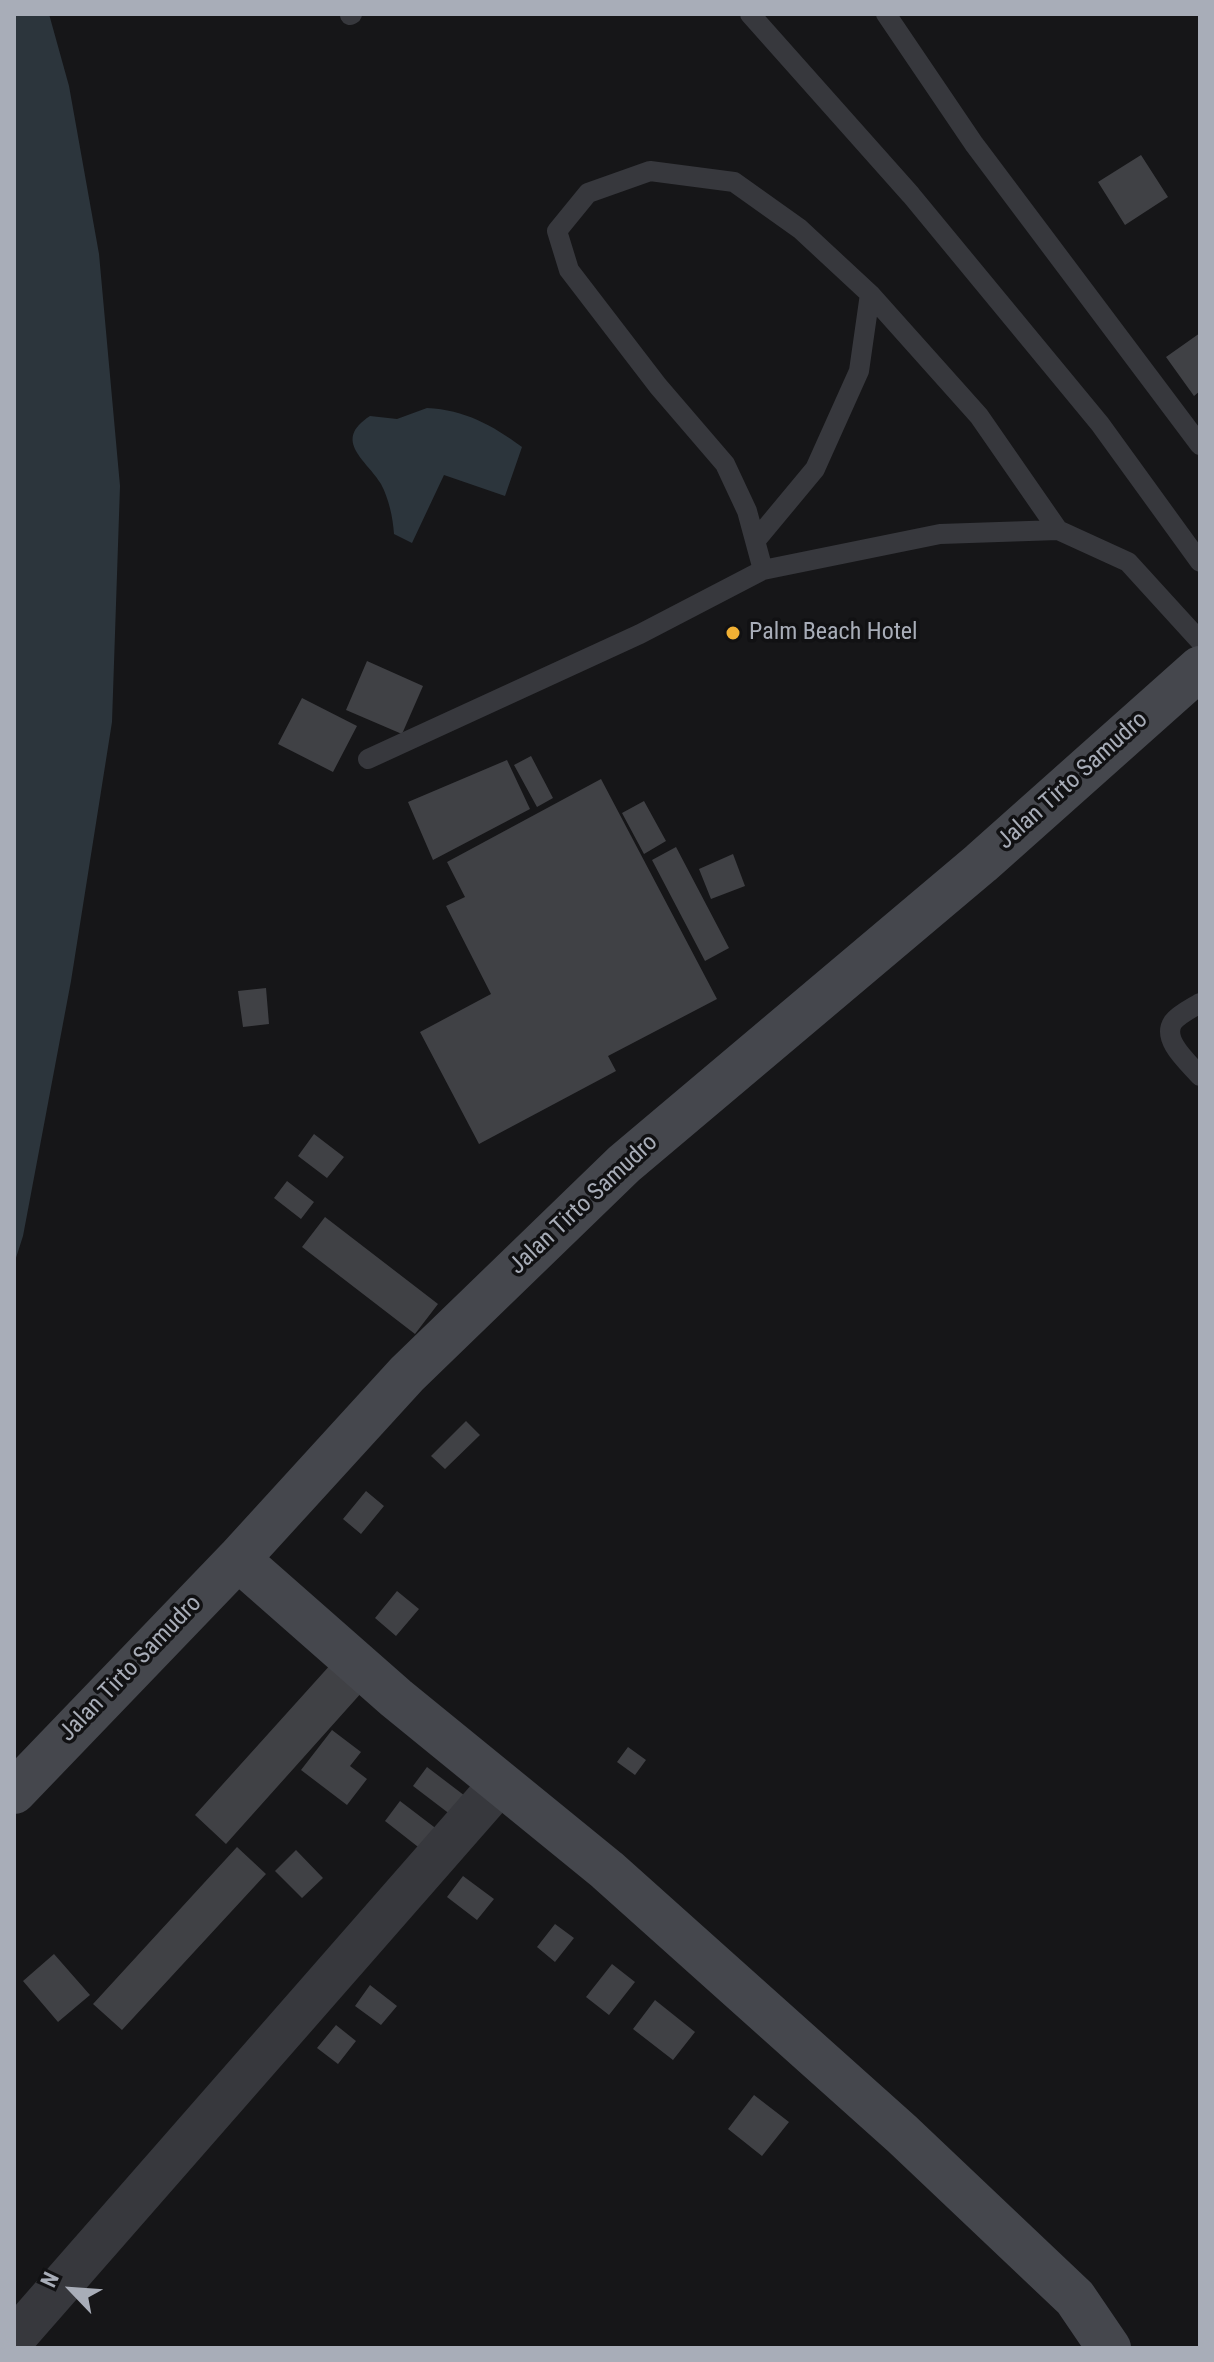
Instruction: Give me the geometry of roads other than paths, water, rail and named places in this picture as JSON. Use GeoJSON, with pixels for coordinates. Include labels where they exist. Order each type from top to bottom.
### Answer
{"type":"FeatureCollection","features":[{"type":"Feature","properties":{"kind":"street","name":"Jalan Tirto Samudro"},"geometry":{"type":"LineString","coordinates":[[14,1792],[238,1559],[407,1374],[624,1164],[981,863],[1198,667]]}},
{"type":"Feature","properties":{"kind":"street"},"geometry":{"type":"LineString","coordinates":[[238,1559],[499,1785],[607,1870],[902,2134],[1075,2298],[1109,2348]]}},
{"type":"Feature","properties":{"kind":"street"},"geometry":{"type":"LineString","coordinates":[[14,2339],[499,1785]]}},
{"type":"Feature","properties":{"kind":"lane"},"geometry":{"type":"LineString","coordinates":[[750,14],[911,195],[1080,400],[1200,562]]}},
{"type":"Feature","properties":{"kind":"lane"},"geometry":{"type":"LineString","coordinates":[[886,14],[974,144],[1200,445]]}},
{"type":"Feature","properties":{"kind":"lane"},"geometry":{"type":"LineString","coordinates":[[763,570],[747,511],[725,464],[658,386],[569,270],[557,231],[588,193],[650,171],[734,182],[800,229],[870,294],[979,416],[1058,530]]}},
{"type":"Feature","properties":{"kind":"lane"},"geometry":{"type":"LineString","coordinates":[[756,540],[815,469],[859,371],[870,294]]}},
{"type":"Feature","properties":{"kind":"lane"},"geometry":{"type":"LineString","coordinates":[[368,759],[640,634],[763,570],[940,534],[1058,530],[1128,562],[1198,667]]}},
{"type":"Feature","properties":{"kind":"lane"},"geometry":{"type":"LineString","coordinates":[[1200,1003],[1174,1020],[1170,1031],[1171,1040],[1200,1076]]}},
{"type":"Feature","properties":{"kind":"place","name":"Palm Beach Hotel"},"geometry":{"type":"Point","coordinates":[733,633]}}]}
